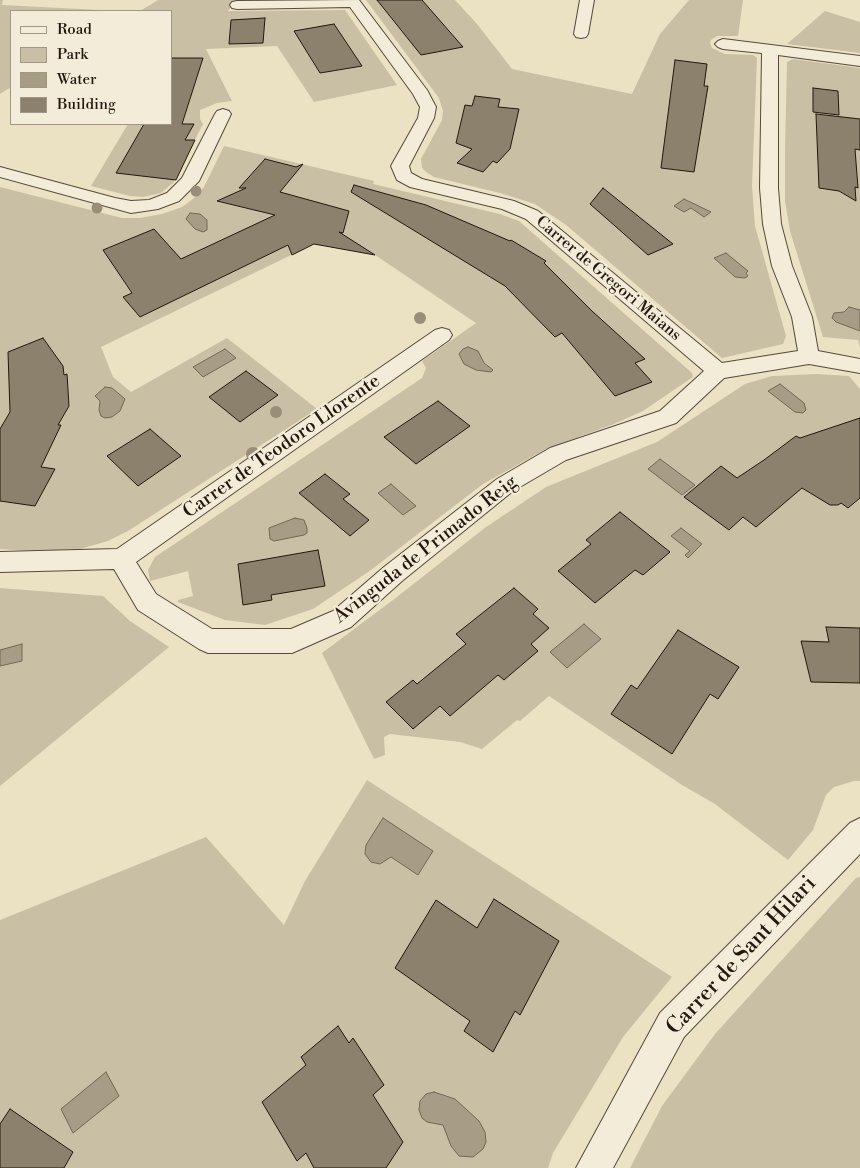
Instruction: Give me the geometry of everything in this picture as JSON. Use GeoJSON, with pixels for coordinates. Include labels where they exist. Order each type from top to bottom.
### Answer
{"type":"FeatureCollection","features":[{"type":"Feature","properties":{"kind":"street"},"geometry":{"type":"LineString","coordinates":[[581,34],[587,0]]}},
{"type":"Feature","properties":{"kind":"street"},"geometry":{"type":"LineString","coordinates":[[237,5],[353,1]]}},
{"type":"Feature","properties":{"kind":"street","name":"Carrer de Gregori Maians"},"geometry":{"type":"LineString","coordinates":[[353,1],[420,93],[428,107],[426,118],[400,166],[403,176],[416,183],[508,205],[522,209],[532,215],[718,371]]}},
{"type":"Feature","properties":{"kind":"street"},"geometry":{"type":"LineString","coordinates":[[723,44],[860,60]]}},
{"type":"Feature","properties":{"kind":"street"},"geometry":{"type":"LineString","coordinates":[[770,50],[769,188],[772,224],[782,266],[802,317],[809,357]]}},
{"type":"Feature","properties":{"kind":"street"},"geometry":{"type":"LineString","coordinates":[[0,172],[113,203],[130,206],[152,206],[174,197],[190,181],[223,114]]}},
{"type":"Feature","properties":{"kind":"street","name":"Carrer de Teodoro Llorente"},"geometry":{"type":"LineString","coordinates":[[121,559],[442,335]]}},
{"type":"Feature","properties":{"kind":"street"},"geometry":{"type":"LineString","coordinates":[[718,371],[809,357],[860,366]]}},
{"type":"Feature","properties":{"kind":"street","name":"Avinguda de Primado Reig"},"geometry":{"type":"LineString","coordinates":[[121,559],[148,602],[208,641],[292,641],[342,619],[393,574],[505,485],[558,454],[668,417],[718,371]]}},
{"type":"Feature","properties":{"kind":"street"},"geometry":{"type":"LineString","coordinates":[[0,562],[121,559]]}},
{"type":"Feature","properties":{"kind":"street","name":"Carrer de Sant Hilari"},"geometry":{"type":"LineString","coordinates":[[594,1168],[672,1025],[860,833]]}},
{"type":"Feature","properties":{"kind":"green space"},"geometry":{"type":"Polygon","coordinates":[[[0,0],[3,0],[2,5],[100,10],[10,10],[10,88],[0,94],[0,0]]]}},
{"type":"Feature","properties":{"kind":"green space"},"geometry":{"type":"Polygon","coordinates":[[[158,0],[237,0],[228,11],[345,10],[397,85],[314,102],[277,46],[206,49],[232,101],[217,103],[200,110],[200,119],[203,124],[173,183],[161,193],[143,197],[130,196],[91,186],[127,125],[172,125],[172,10],[142,10],[158,0]]]}},
{"type":"Feature","properties":{"kind":"green space"},"geometry":{"type":"Polygon","coordinates":[[[366,0],[455,0],[477,24],[512,69],[632,94],[660,34],[689,0],[743,0],[738,36],[717,36],[710,43],[712,48],[725,54],[753,55],[757,58],[752,186],[755,226],[786,336],[783,344],[722,358],[566,225],[535,204],[500,193],[434,177],[426,172],[422,168],[421,159],[442,120],[443,111],[439,98],[366,0]]]}},
{"type":"Feature","properties":{"kind":"green space"},"geometry":{"type":"Polygon","coordinates":[[[825,11],[860,22],[860,53],[787,44],[825,11]]]}},
{"type":"Feature","properties":{"kind":"green space"},"geometry":{"type":"Polygon","coordinates":[[[793,59],[860,68],[860,348],[858,340],[823,337],[790,231],[785,201],[785,148],[787,62],[793,59]]]}},
{"type":"Feature","properties":{"kind":"green space"},"geometry":{"type":"Polygon","coordinates":[[[224,146],[374,181],[373,184],[500,214],[519,221],[692,373],[693,377],[643,411],[614,424],[546,449],[483,484],[371,570],[313,609],[265,625],[225,620],[178,602],[178,600],[193,596],[188,571],[150,581],[148,570],[155,557],[422,378],[426,368],[422,361],[476,323],[375,255],[314,244],[101,347],[113,377],[131,392],[227,338],[317,409],[128,531],[108,541],[80,549],[30,551],[0,549],[0,187],[122,218],[140,218],[162,214],[182,207],[204,187],[224,146]]]}},
{"type":"Feature","properties":{"kind":"green space"},"geometry":{"type":"Polygon","coordinates":[[[817,374],[849,376],[860,389],[860,781],[834,787],[826,795],[813,830],[788,860],[715,804],[682,785],[549,696],[520,721],[517,720],[482,749],[460,742],[390,734],[384,737],[385,755],[374,759],[322,653],[486,527],[546,487],[657,442],[745,384],[772,376],[817,374]]]}},
{"type":"Feature","properties":{"kind":"green space"},"geometry":{"type":"Polygon","coordinates":[[[0,588],[103,596],[130,621],[169,647],[0,786],[0,588]]]}},
{"type":"Feature","properties":{"kind":"green space"},"geometry":{"type":"Polygon","coordinates":[[[367,780],[672,977],[623,1037],[553,1153],[548,1168],[0,1168],[0,920],[206,837],[284,925],[305,881],[367,780]]]}},
{"type":"Feature","properties":{"kind":"green space"},"geometry":{"type":"Polygon","coordinates":[[[860,877],[860,1168],[630,1168],[662,1106],[715,1034],[856,878],[860,877]]]}},
{"type":"Feature","properties":{"kind":"water"},"geometry":{"type":"Polygon","coordinates":[[[684,199],[711,212],[704,217],[691,208],[684,212],[674,206],[684,199]]]}},
{"type":"Feature","properties":{"kind":"water"},"geometry":{"type":"Polygon","coordinates":[[[190,213],[200,214],[207,220],[207,230],[203,232],[195,229],[186,219],[190,213]]]}},
{"type":"Feature","properties":{"kind":"water"},"geometry":{"type":"Polygon","coordinates":[[[726,253],[748,271],[746,273],[748,276],[745,278],[735,277],[714,258],[726,253]]]}},
{"type":"Feature","properties":{"kind":"water"},"geometry":{"type":"Polygon","coordinates":[[[849,307],[860,310],[860,331],[836,322],[832,318],[834,313],[844,312],[849,307]]]}},
{"type":"Feature","properties":{"kind":"water"},"geometry":{"type":"Polygon","coordinates":[[[468,347],[478,351],[484,363],[493,370],[491,372],[476,370],[464,364],[459,354],[468,347]]]}},
{"type":"Feature","properties":{"kind":"water"},"geometry":{"type":"Polygon","coordinates":[[[225,349],[236,358],[203,377],[193,367],[225,349]]]}},
{"type":"Feature","properties":{"kind":"water"},"geometry":{"type":"Polygon","coordinates":[[[780,384],[804,403],[806,410],[803,413],[795,412],[768,391],[780,384]]]}},
{"type":"Feature","properties":{"kind":"water"},"geometry":{"type":"Polygon","coordinates":[[[105,387],[112,388],[125,399],[120,411],[112,417],[105,418],[101,416],[99,410],[100,401],[95,396],[105,387]]]}},
{"type":"Feature","properties":{"kind":"water"},"geometry":{"type":"Polygon","coordinates":[[[660,459],[695,485],[682,495],[648,469],[660,459]]]}},
{"type":"Feature","properties":{"kind":"water"},"geometry":{"type":"Polygon","coordinates":[[[391,484],[416,506],[403,515],[378,493],[391,484]]]}},
{"type":"Feature","properties":{"kind":"water"},"geometry":{"type":"Polygon","coordinates":[[[295,518],[304,520],[307,533],[274,541],[270,539],[269,528],[295,518]]]}},
{"type":"Feature","properties":{"kind":"water"},"geometry":{"type":"Polygon","coordinates":[[[681,528],[702,544],[688,558],[685,555],[690,551],[671,536],[681,528]]]}},
{"type":"Feature","properties":{"kind":"water"},"geometry":{"type":"Polygon","coordinates":[[[584,624],[601,639],[567,668],[550,652],[584,624]]]}},
{"type":"Feature","properties":{"kind":"water"},"geometry":{"type":"Polygon","coordinates":[[[22,644],[22,661],[0,666],[0,650],[22,644]]]}},
{"type":"Feature","properties":{"kind":"water"},"geometry":{"type":"Polygon","coordinates":[[[383,818],[433,851],[418,875],[391,857],[380,864],[371,862],[365,854],[366,845],[383,818]]]}},
{"type":"Feature","properties":{"kind":"water"},"geometry":{"type":"Polygon","coordinates":[[[106,1072],[119,1096],[73,1133],[61,1109],[106,1072]]]}},
{"type":"Feature","properties":{"kind":"water"},"geometry":{"type":"Polygon","coordinates":[[[434,1092],[455,1099],[479,1121],[485,1132],[486,1142],[483,1149],[473,1157],[459,1156],[451,1146],[443,1125],[427,1122],[422,1118],[419,1110],[420,1101],[426,1094],[434,1092]]]}},
{"type":"Feature","properties":{"kind":"building"},"geometry":{"type":"Polygon","coordinates":[[[377,0],[422,0],[463,47],[421,55],[377,0]]]}},
{"type":"Feature","properties":{"kind":"building"},"geometry":{"type":"Polygon","coordinates":[[[265,18],[263,43],[229,44],[231,20],[265,18]]]}},
{"type":"Feature","properties":{"kind":"building"},"geometry":{"type":"Polygon","coordinates":[[[334,24],[362,66],[320,73],[294,31],[334,24]]]}},
{"type":"Feature","properties":{"kind":"building"},"geometry":{"type":"Polygon","coordinates":[[[172,58],[203,58],[182,124],[194,124],[185,140],[195,140],[176,180],[116,173],[143,125],[172,125],[172,58]]]}},
{"type":"Feature","properties":{"kind":"building"},"geometry":{"type":"Polygon","coordinates":[[[675,60],[707,64],[704,86],[708,86],[694,172],[661,168],[675,60]]]}},
{"type":"Feature","properties":{"kind":"building"},"geometry":{"type":"Polygon","coordinates":[[[813,88],[838,91],[839,115],[813,112],[813,88]]]}},
{"type":"Feature","properties":{"kind":"building"},"geometry":{"type":"Polygon","coordinates":[[[475,96],[500,99],[498,107],[519,109],[510,149],[497,163],[493,161],[483,172],[457,163],[472,149],[456,143],[465,105],[472,106],[475,96]]]}},
{"type":"Feature","properties":{"kind":"building"},"geometry":{"type":"Polygon","coordinates":[[[816,114],[860,119],[860,150],[855,149],[858,188],[855,187],[856,201],[839,191],[819,188],[816,114]]]}},
{"type":"Feature","properties":{"kind":"building"},"geometry":{"type":"Polygon","coordinates":[[[265,159],[296,167],[303,164],[280,192],[349,211],[343,233],[339,232],[375,255],[314,244],[292,255],[288,245],[140,317],[123,297],[132,293],[103,250],[154,229],[181,259],[275,215],[217,201],[246,188],[239,188],[265,159]]]}},
{"type":"Feature","properties":{"kind":"building"},"geometry":{"type":"Polygon","coordinates":[[[354,185],[426,205],[511,240],[546,261],[544,263],[592,311],[645,359],[635,363],[652,382],[615,396],[562,333],[555,337],[505,286],[351,192],[354,185]]]}},
{"type":"Feature","properties":{"kind":"building"},"geometry":{"type":"Polygon","coordinates":[[[603,188],[673,244],[648,255],[590,204],[603,188]]]}},
{"type":"Feature","properties":{"kind":"building"},"geometry":{"type":"Polygon","coordinates":[[[43,338],[63,366],[64,375],[67,374],[69,406],[58,425],[61,425],[41,467],[55,469],[35,506],[0,501],[0,429],[10,412],[8,352],[43,338]]]}},
{"type":"Feature","properties":{"kind":"building"},"geometry":{"type":"Polygon","coordinates":[[[246,371],[278,395],[240,422],[209,397],[246,371]]]}},
{"type":"Feature","properties":{"kind":"building"},"geometry":{"type":"Polygon","coordinates":[[[438,401],[470,426],[416,464],[384,437],[438,401]]]}},
{"type":"Feature","properties":{"kind":"building"},"geometry":{"type":"Polygon","coordinates":[[[860,418],[860,498],[848,508],[841,503],[830,505],[802,488],[756,527],[743,517],[729,530],[684,497],[721,466],[737,478],[796,436],[800,438],[860,418]]]}},
{"type":"Feature","properties":{"kind":"building"},"geometry":{"type":"Polygon","coordinates":[[[150,429],[181,456],[138,486],[107,456],[150,429]]]}},
{"type":"Feature","properties":{"kind":"building"},"geometry":{"type":"Polygon","coordinates":[[[325,474],[350,494],[343,499],[369,520],[350,536],[299,493],[325,474]]]}},
{"type":"Feature","properties":{"kind":"building"},"geometry":{"type":"Polygon","coordinates":[[[620,512],[670,552],[643,575],[635,570],[595,603],[558,571],[591,544],[586,540],[620,512]]]}},
{"type":"Feature","properties":{"kind":"building"},"geometry":{"type":"Polygon","coordinates":[[[318,550],[325,586],[271,595],[272,600],[243,605],[238,564],[318,550]]]}},
{"type":"Feature","properties":{"kind":"building"},"geometry":{"type":"Polygon","coordinates":[[[514,588],[538,609],[533,614],[549,628],[531,644],[538,651],[504,680],[498,675],[450,716],[440,706],[413,729],[386,702],[413,680],[417,684],[466,644],[456,634],[514,588]]]}},
{"type":"Feature","properties":{"kind":"building"},"geometry":{"type":"Polygon","coordinates":[[[826,627],[860,628],[860,683],[811,682],[801,641],[829,642],[826,627]]]}},
{"type":"Feature","properties":{"kind":"building"},"geometry":{"type":"Polygon","coordinates":[[[678,630],[739,667],[718,699],[710,694],[672,754],[611,714],[631,685],[637,689],[678,630]]]}},
{"type":"Feature","properties":{"kind":"building"},"geometry":{"type":"Polygon","coordinates":[[[494,899],[559,941],[520,1015],[515,1011],[493,1052],[464,1031],[470,1021],[395,968],[436,900],[477,928],[494,899]]]}},
{"type":"Feature","properties":{"kind":"building"},"geometry":{"type":"Polygon","coordinates":[[[338,1026],[349,1043],[353,1038],[384,1085],[373,1095],[403,1142],[386,1168],[314,1168],[306,1153],[297,1161],[262,1102],[306,1065],[301,1057],[338,1026]]]}},
{"type":"Feature","properties":{"kind":"building"},"geometry":{"type":"Polygon","coordinates":[[[10,1109],[73,1152],[64,1168],[0,1168],[0,1124],[10,1109]]]}}]}
